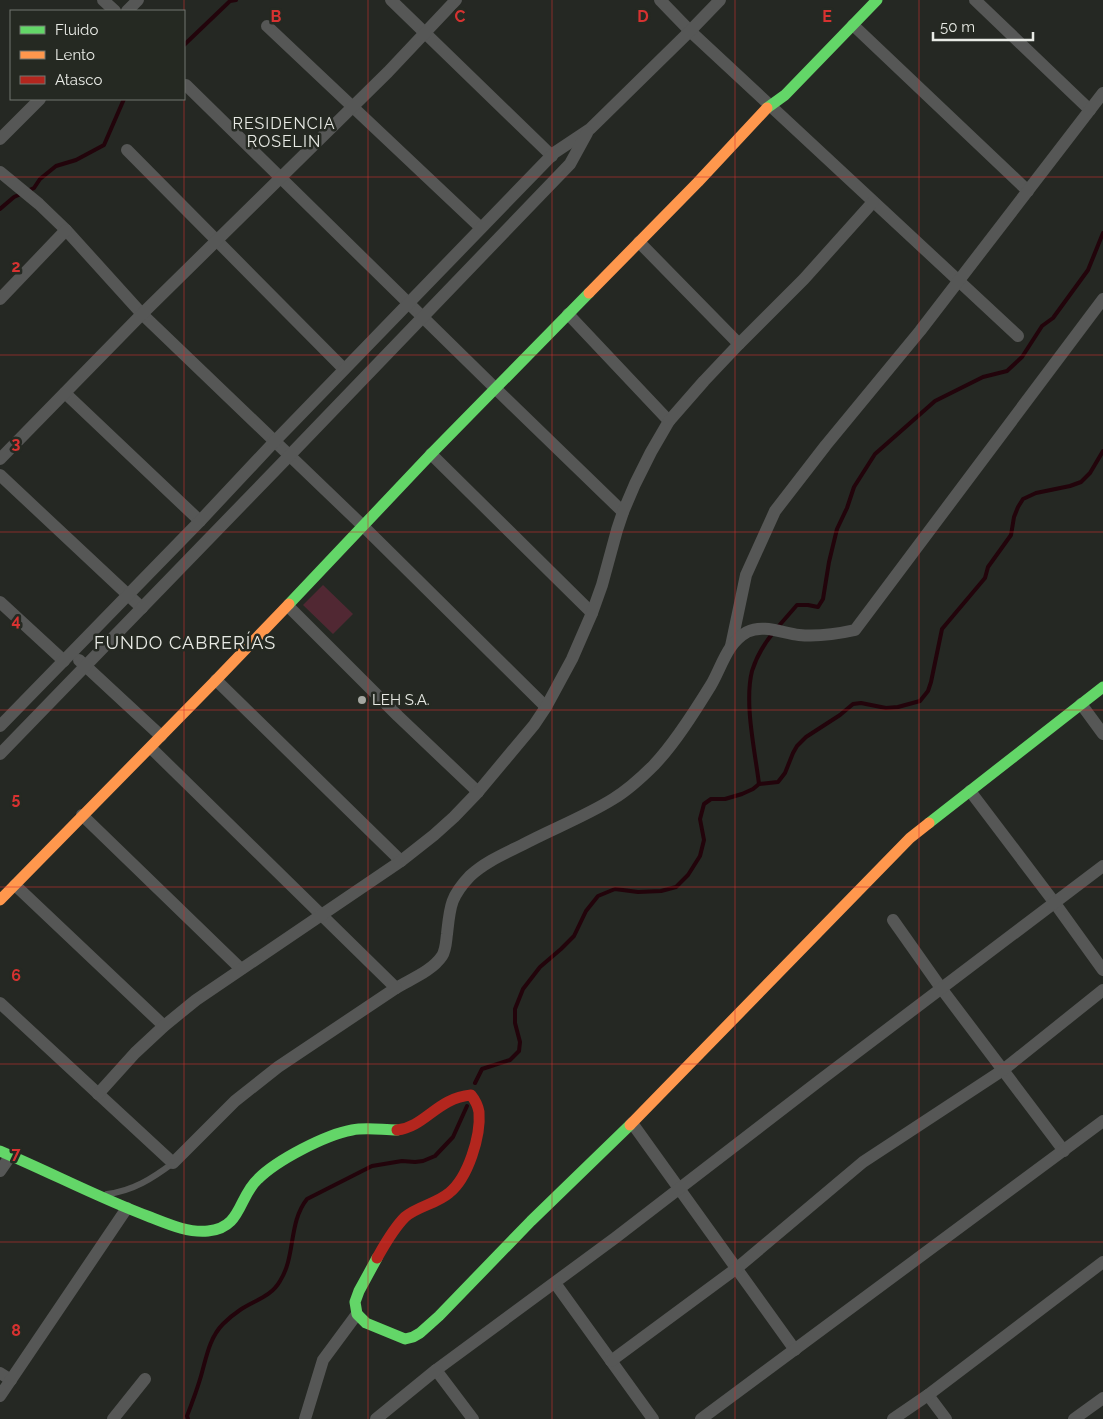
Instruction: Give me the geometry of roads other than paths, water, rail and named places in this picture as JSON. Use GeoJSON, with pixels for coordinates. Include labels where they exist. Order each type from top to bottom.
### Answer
{"type":"FeatureCollection","features":[{"type":"Feature","properties":{"kind":"street"},"geometry":{"type":"LineString","coordinates":[[103,0],[114,10]]}},
{"type":"Feature","properties":{"kind":"street"},"geometry":{"type":"LineString","coordinates":[[127,10],[138,0]]}},
{"type":"Feature","properties":{"kind":"street"},"geometry":{"type":"LineString","coordinates":[[391,0],[552,156]]}},
{"type":"Feature","properties":{"kind":"street"},"geometry":{"type":"LineString","coordinates":[[0,459],[142,314],[388,72],[456,0]]}},
{"type":"Feature","properties":{"kind":"street"},"geometry":{"type":"LineString","coordinates":[[660,0],[690,31],[1018,336]]}},
{"type":"Feature","properties":{"kind":"street"},"geometry":{"type":"LineString","coordinates":[[0,726],[200,521],[480,228],[552,156],[590,129],[720,0]]}},
{"type":"Feature","properties":{"kind":"street"},"geometry":{"type":"LineString","coordinates":[[0,900],[288,606],[431,454],[770,105],[785,95],[877,0]]}},
{"type":"Feature","properties":{"kind":"street"},"geometry":{"type":"LineString","coordinates":[[975,0],[1090,110]]}},
{"type":"Feature","properties":{"kind":"street"},"geometry":{"type":"LineString","coordinates":[[853,25],[1028,191]]}},
{"type":"Feature","properties":{"kind":"street"},"geometry":{"type":"LineString","coordinates":[[267,26],[480,228]]}},
{"type":"Feature","properties":{"kind":"street"},"geometry":{"type":"LineString","coordinates":[[186,85],[623,512]]}},
{"type":"Feature","properties":{"kind":"street"},"geometry":{"type":"LineString","coordinates":[[2,1010],[173,1163],[235,1101],[278,1067],[396,988],[427,970],[444,954],[450,907],[455,894],[473,873],[490,861],[615,798],[653,766],[665,752],[694,712],[712,683],[731,646],[746,575],[775,511],[826,444],[920,331],[1103,93]]}},
{"type":"Feature","properties":{"kind":"street"},"geometry":{"type":"LineString","coordinates":[[0,139],[39,100]]}},
{"type":"Feature","properties":{"kind":"street"},"geometry":{"type":"LineString","coordinates":[[0,754],[570,164],[590,129]]}},
{"type":"Feature","properties":{"kind":"street"},"geometry":{"type":"LineString","coordinates":[[127,150],[344,369]]}},
{"type":"Feature","properties":{"kind":"street"},"geometry":{"type":"LineString","coordinates":[[2,174],[39,204],[66,230],[142,314],[363,526],[546,707]]}},
{"type":"Feature","properties":{"kind":"street"},"geometry":{"type":"LineString","coordinates":[[98,1094],[135,1053],[196,1000],[401,861],[434,835],[478,792],[534,725],[572,659],[602,585],[623,512],[651,452],[669,421],[739,344],[804,280],[873,202]]}},
{"type":"Feature","properties":{"kind":"street"},"geometry":{"type":"LineString","coordinates":[[0,299],[66,230]]}},
{"type":"Feature","properties":{"kind":"street"},"geometry":{"type":"LineString","coordinates":[[639,242],[739,344]]}},
{"type":"Feature","properties":{"kind":"street"},"geometry":{"type":"LineString","coordinates":[[731,646],[740,637],[756,630],[775,630],[799,635],[835,635],[855,630],[1103,299]]}},
{"type":"Feature","properties":{"kind":"street"},"geometry":{"type":"LineString","coordinates":[[568,314],[669,421]]}},
{"type":"Feature","properties":{"kind":"street"},"geometry":{"type":"LineString","coordinates":[[65,393],[200,521]]}},
{"type":"Feature","properties":{"kind":"street"},"geometry":{"type":"LineString","coordinates":[[431,454],[592,613]]}},
{"type":"Feature","properties":{"kind":"street"},"geometry":{"type":"LineString","coordinates":[[0,475],[142,608]]}},
{"type":"Feature","properties":{"kind":"street"},"geometry":{"type":"LineString","coordinates":[[0,602],[68,657],[85,666],[161,736]]}},
{"type":"Feature","properties":{"kind":"street"},"geometry":{"type":"LineString","coordinates":[[288,606],[398,716],[478,792]]}},
{"type":"Feature","properties":{"kind":"street"},"geometry":{"type":"LineString","coordinates":[[216,680],[401,861]]}},
{"type":"Feature","properties":{"kind":"street"},"geometry":{"type":"LineString","coordinates":[[356,1314],[366,1322],[405,1339],[420,1333],[632,1123],[910,838],[1103,687]]}},
{"type":"Feature","properties":{"kind":"street"},"geometry":{"type":"LineString","coordinates":[[1081,704],[1103,734]]}},
{"type":"Feature","properties":{"kind":"street"},"geometry":{"type":"LineString","coordinates":[[150,748],[396,988]]}},
{"type":"Feature","properties":{"kind":"street"},"geometry":{"type":"LineString","coordinates":[[970,791],[1103,970]]}},
{"type":"Feature","properties":{"kind":"street"},"geometry":{"type":"LineString","coordinates":[[82,815],[242,969]]}},
{"type":"Feature","properties":{"kind":"street"},"geometry":{"type":"LineString","coordinates":[[376,1419],[436,1370],[555,1283],[1103,866]]}},
{"type":"Feature","properties":{"kind":"street"},"geometry":{"type":"LineString","coordinates":[[15,885],[164,1026]]}},
{"type":"Feature","properties":{"kind":"street"},"geometry":{"type":"LineString","coordinates":[[893,920],[941,988],[1064,1151]]}},
{"type":"Feature","properties":{"kind":"street"},"geometry":{"type":"LineString","coordinates":[[611,1361],[736,1268],[863,1162],[1003,1070],[1103,990]]}},
{"type":"Feature","properties":{"kind":"street"},"geometry":{"type":"LineString","coordinates":[[0,1171],[5,1153],[127,1208],[186,1230],[208,1232],[222,1228],[239,1212],[250,1188],[263,1173],[308,1147],[340,1132],[368,1128],[406,1129],[447,1102],[461,1095],[471,1095],[479,1111],[478,1125],[471,1158],[462,1177],[450,1192],[440,1199],[421,1206],[408,1214],[396,1227],[359,1291],[356,1302],[356,1314],[323,1360],[305,1419]]}},
{"type":"Feature","properties":{"kind":"street"},"geometry":{"type":"LineString","coordinates":[[701,1419],[1103,1121]]}},
{"type":"Feature","properties":{"kind":"street"},"geometry":{"type":"LineString","coordinates":[[632,1123],[795,1350]]}},
{"type":"Feature","properties":{"kind":"street"},"geometry":{"type":"LineString","coordinates":[[0,1396],[127,1208]]}},
{"type":"Feature","properties":{"kind":"street"},"geometry":{"type":"LineString","coordinates":[[893,1419],[928,1395],[1102,1264]]}},
{"type":"Feature","properties":{"kind":"street"},"geometry":{"type":"LineString","coordinates":[[555,1283],[653,1419]]}},
{"type":"Feature","properties":{"kind":"street"},"geometry":{"type":"LineString","coordinates":[[436,1370],[473,1419]]}},
{"type":"Feature","properties":{"kind":"street"},"geometry":{"type":"LineString","coordinates":[[0,1373],[11,1380]]}},
{"type":"Feature","properties":{"kind":"street"},"geometry":{"type":"LineString","coordinates":[[113,1419],[145,1378]]}},
{"type":"Feature","properties":{"kind":"street"},"geometry":{"type":"LineString","coordinates":[[928,1395],[946,1419]]}},
{"type":"Feature","properties":{"kind":"street"},"geometry":{"type":"LineString","coordinates":[[1074,1419],[1103,1398]]}},
{"type":"Feature","properties":{"kind":"lane"},"geometry":{"type":"LineString","coordinates":[[97,1195],[136,1186],[155,1177],[173,1163]]}},
{"type":"Feature","properties":{"kind":"waterway"},"geometry":{"type":"LineString","coordinates":[[185,44],[230,1],[236,0]]}},
{"type":"Feature","properties":{"kind":"waterway"},"geometry":{"type":"LineString","coordinates":[[0,209],[14,197],[34,188],[40,179],[56,166],[76,160],[104,145],[124,100]]}},
{"type":"Feature","properties":{"kind":"waterway"},"geometry":{"type":"LineString","coordinates":[[777,628],[797,605],[818,607],[823,599],[837,529],[854,487],[875,454],[935,401],[983,377],[1007,371],[1022,357],[1042,326],[1053,318],[1088,270],[1103,233]]}},
{"type":"Feature","properties":{"kind":"waterway"},"geometry":{"type":"LineString","coordinates":[[475,1083],[482,1069],[510,1060],[519,1051],[520,1042],[515,1023],[515,1009],[523,989],[540,967],[574,936],[586,911],[598,896],[615,889],[638,892],[661,891],[676,887],[688,875],[700,856],[704,840],[700,819],[704,804],[711,799],[725,799],[742,794],[759,784],[778,782],[785,773],[797,746],[806,737],[840,715],[853,704],[861,703],[886,708],[920,701],[928,691],[931,682],[942,629],[985,578],[988,567],[1011,535],[1014,517],[1023,499],[1036,493],[1081,482],[1090,473],[1103,451]]}},
{"type":"Feature","properties":{"kind":"waterway"},"geometry":{"type":"LineString","coordinates":[[759,784],[751,727],[750,684],[756,661],[763,646],[773,633]]}},
{"type":"Feature","properties":{"kind":"waterway"},"geometry":{"type":"LineString","coordinates":[[188,1419],[187,1416],[214,1336],[231,1317],[267,1295],[280,1281],[288,1261],[297,1218],[307,1199],[372,1166],[402,1161],[423,1161],[435,1156],[453,1137],[467,1106]]}},
{"type":"Feature","properties":{"kind":"place","name":"LEH S.A."},"geometry":{"type":"Point","coordinates":[362,700]}},
{"type":"Feature","properties":{"kind":"district","name":"RESIDENCIA ROSELIN"},"geometry":{"type":"Point","coordinates":[284,132]}},
{"type":"Feature","properties":{"kind":"district","name":"FUNDO CABRERÍAS"},"geometry":{"type":"Point","coordinates":[185,643]}}]}
